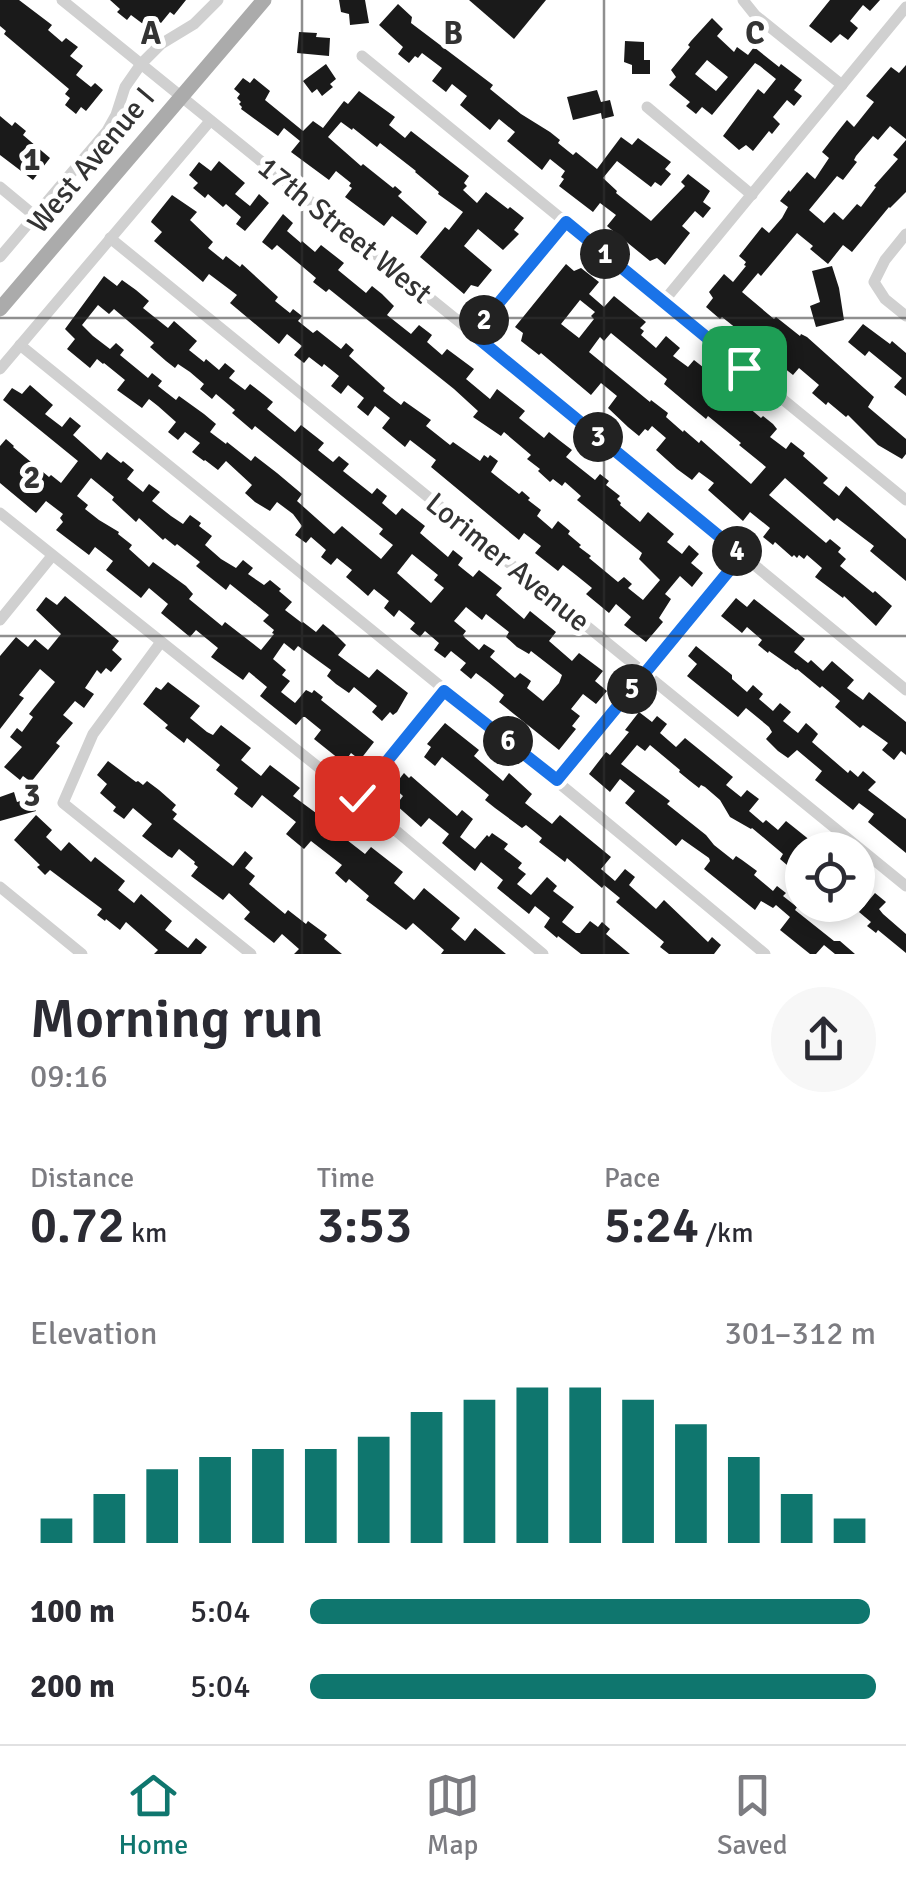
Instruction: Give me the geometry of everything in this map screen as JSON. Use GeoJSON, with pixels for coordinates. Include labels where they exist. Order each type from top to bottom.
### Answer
{"type":"FeatureCollection","features":[{"type":"Feature","properties":{"kind":"main road","name":"West Avenue I"},"geometry":{"type":"LineString","coordinates":[[0,309],[264,0]]}},
{"type":"Feature","properties":{"kind":"street","name":"17th Street West"},"geometry":{"type":"LineString","coordinates":[[62,0],[906,690]]}},
{"type":"Feature","properties":{"kind":"street"},"geometry":{"type":"LineString","coordinates":[[0,257],[107,130],[124,87],[141,64],[156,48],[194,24],[218,0]]}},
{"type":"Feature","properties":{"kind":"street"},"geometry":{"type":"LineString","coordinates":[[743,1],[842,85]]}},
{"type":"Feature","properties":{"kind":"street"},"geometry":{"type":"LineString","coordinates":[[663,302],[906,7]]}},
{"type":"Feature","properties":{"kind":"street"},"geometry":{"type":"LineString","coordinates":[[895,21],[906,30]]}},
{"type":"Feature","properties":{"kind":"street"},"geometry":{"type":"LineString","coordinates":[[362,56],[906,500]]}},
{"type":"Feature","properties":{"kind":"street"},"geometry":{"type":"LineString","coordinates":[[647,107],[752,194]]}},
{"type":"Feature","properties":{"kind":"street"},"geometry":{"type":"LineString","coordinates":[[0,368],[210,121]]}},
{"type":"Feature","properties":{"kind":"street"},"geometry":{"type":"LineString","coordinates":[[0,187],[35,216]]}},
{"type":"Feature","properties":{"kind":"street"},"geometry":{"type":"LineString","coordinates":[[473,334],[566,222]]}},
{"type":"Feature","properties":{"kind":"street"},"geometry":{"type":"LineString","coordinates":[[906,234],[885,260],[874,282],[906,316]]}},
{"type":"Feature","properties":{"kind":"street","name":"Lorimer Avenue"},"geometry":{"type":"LineString","coordinates":[[110,238],[906,886]]}},
{"type":"Feature","properties":{"kind":"street"},"geometry":{"type":"LineString","coordinates":[[20,345],[557,780],[764,954]]}},
{"type":"Feature","properties":{"kind":"street"},"geometry":{"type":"LineString","coordinates":[[0,513],[357,798],[543,954]]}},
{"type":"Feature","properties":{"kind":"street"},"geometry":{"type":"LineString","coordinates":[[557,780],[742,555]]}},
{"type":"Feature","properties":{"kind":"street"},"geometry":{"type":"LineString","coordinates":[[0,620],[52,556]]}},
{"type":"Feature","properties":{"kind":"street"},"geometry":{"type":"LineString","coordinates":[[160,642],[94,734],[63,803],[252,954]]}},
{"type":"Feature","properties":{"kind":"street"},"geometry":{"type":"LineString","coordinates":[[357,798],[444,691]]}},
{"type":"Feature","properties":{"kind":"street"},"geometry":{"type":"LineString","coordinates":[[0,887],[82,954]]}},
{"type":"Feature","properties":{"kind":"building"},"geometry":{"type":"Polygon","coordinates":[[[0,0],[19,0],[52,25],[48,30],[62,42],[66,38],[78,47],[70,56],[83,66],[76,75],[91,87],[95,83],[103,90],[86,111],[81,107],[76,114],[65,105],[70,98],[65,94],[69,89],[4,34],[6,31],[0,26],[0,0]]]}},
{"type":"Feature","properties":{"kind":"building"},"geometry":{"type":"Polygon","coordinates":[[[110,0],[186,0],[174,15],[170,12],[161,23],[154,18],[147,27],[131,15],[127,20],[110,0]]]}},
{"type":"Feature","properties":{"kind":"building"},"geometry":{"type":"Polygon","coordinates":[[[339,0],[365,0],[369,23],[350,25],[349,14],[341,12],[339,0]]]}},
{"type":"Feature","properties":{"kind":"building"},"geometry":{"type":"Polygon","coordinates":[[[469,0],[546,0],[514,39],[469,0]]]}},
{"type":"Feature","properties":{"kind":"building"},"geometry":{"type":"Polygon","coordinates":[[[830,0],[880,0],[870,11],[863,5],[850,21],[858,28],[848,40],[840,34],[831,43],[809,26],[830,0]]]}},
{"type":"Feature","properties":{"kind":"building"},"geometry":{"type":"Polygon","coordinates":[[[398,4],[412,17],[411,23],[493,85],[490,89],[550,132],[573,155],[576,152],[597,169],[621,137],[632,145],[638,138],[671,162],[665,169],[671,174],[661,186],[655,182],[651,187],[617,161],[603,178],[651,221],[685,186],[681,182],[688,174],[710,191],[703,202],[711,208],[703,218],[695,211],[682,226],[690,233],[665,265],[657,258],[650,261],[607,226],[616,215],[600,203],[593,212],[559,186],[565,171],[550,159],[542,170],[507,141],[515,132],[499,119],[490,130],[460,105],[467,96],[452,84],[446,92],[432,81],[442,68],[422,53],[409,63],[398,54],[403,47],[379,25],[398,4]]]}},
{"type":"Feature","properties":{"kind":"building"},"geometry":{"type":"Polygon","coordinates":[[[712,18],[723,29],[717,36],[734,52],[737,47],[748,55],[754,47],[802,80],[794,90],[802,96],[794,106],[787,100],[773,117],[780,124],[753,151],[746,145],[739,150],[723,136],[758,89],[764,94],[776,79],[755,63],[712,115],[702,107],[696,114],[686,106],[690,102],[669,85],[676,77],[671,70],[712,18]],[[707,60],[695,74],[716,91],[728,77],[707,60]]]}},
{"type":"Feature","properties":{"kind":"building"},"geometry":{"type":"Polygon","coordinates":[[[299,32],[330,38],[329,56],[297,53],[299,32]]]}},
{"type":"Feature","properties":{"kind":"building"},"geometry":{"type":"Polygon","coordinates":[[[625,41],[644,42],[644,60],[650,60],[650,74],[632,74],[632,65],[624,62],[625,41]]]}},
{"type":"Feature","properties":{"kind":"building"},"geometry":{"type":"Polygon","coordinates":[[[326,64],[336,79],[322,96],[317,89],[312,93],[303,81],[326,64]]]}},
{"type":"Feature","properties":{"kind":"building"},"geometry":{"type":"Polygon","coordinates":[[[906,65],[906,139],[890,126],[878,140],[873,136],[843,180],[837,176],[809,210],[824,223],[834,212],[843,220],[857,204],[861,207],[898,159],[893,155],[906,140],[906,192],[852,252],[843,245],[828,264],[797,233],[742,292],[774,319],[807,337],[874,397],[868,407],[906,439],[902,459],[878,445],[848,415],[812,393],[819,385],[799,368],[793,375],[762,354],[758,350],[765,341],[749,327],[732,346],[729,344],[737,329],[706,307],[713,298],[709,292],[724,274],[733,282],[746,266],[739,256],[762,227],[769,233],[782,218],[788,207],[780,201],[789,190],[807,172],[815,179],[829,158],[822,152],[847,120],[854,127],[874,102],[866,96],[891,67],[899,73],[906,65]]]}},
{"type":"Feature","properties":{"kind":"building"},"geometry":{"type":"Polygon","coordinates":[[[243,78],[250,83],[254,78],[270,91],[265,100],[303,131],[313,121],[323,128],[344,101],[348,104],[359,91],[395,117],[389,125],[405,138],[411,131],[469,176],[463,190],[477,203],[486,192],[524,218],[514,230],[519,234],[503,250],[478,229],[464,246],[492,270],[478,287],[471,285],[464,294],[420,257],[463,212],[380,143],[377,147],[341,122],[328,137],[361,166],[402,192],[398,196],[427,222],[417,235],[392,216],[384,226],[345,197],[351,183],[336,171],[329,180],[291,152],[300,141],[284,128],[278,136],[241,109],[237,98],[240,94],[234,89],[243,78]]]}},
{"type":"Feature","properties":{"kind":"building"},"geometry":{"type":"Polygon","coordinates":[[[597,90],[601,102],[610,100],[614,116],[602,119],[601,113],[573,120],[567,97],[597,90]]]}},
{"type":"Feature","properties":{"kind":"building"},"geometry":{"type":"Polygon","coordinates":[[[0,116],[26,131],[23,135],[50,158],[33,180],[0,155],[0,116]]]}},
{"type":"Feature","properties":{"kind":"building"},"geometry":{"type":"Polygon","coordinates":[[[219,161],[245,183],[235,194],[250,206],[259,194],[269,203],[245,231],[236,224],[241,217],[226,204],[223,207],[193,188],[198,183],[189,175],[199,162],[211,171],[219,161]]]}},
{"type":"Feature","properties":{"kind":"building"},"geometry":{"type":"Polygon","coordinates":[[[172,195],[197,212],[190,220],[213,242],[208,248],[223,260],[226,256],[240,267],[242,264],[278,297],[275,301],[290,313],[293,309],[302,316],[298,321],[313,333],[317,330],[341,349],[346,343],[354,350],[349,356],[385,388],[383,391],[431,420],[426,426],[450,445],[453,442],[480,461],[484,455],[490,455],[498,461],[491,472],[530,498],[541,510],[537,516],[552,529],[558,521],[570,531],[568,534],[589,558],[618,582],[624,577],[632,584],[628,588],[643,600],[660,580],[639,559],[642,553],[577,500],[581,496],[565,482],[562,486],[553,479],[550,482],[527,459],[531,455],[504,432],[501,436],[473,417],[478,411],[454,389],[329,289],[326,292],[313,282],[316,278],[277,245],[272,250],[262,242],[283,214],[293,223],[287,231],[301,243],[315,252],[321,245],[344,263],[338,270],[366,293],[372,286],[382,294],[394,306],[387,315],[411,334],[419,325],[432,335],[427,342],[442,355],[447,349],[474,369],[466,379],[490,399],[497,389],[525,411],[519,418],[544,438],[549,432],[572,450],[566,457],[595,480],[600,474],[609,481],[606,485],[620,496],[620,505],[640,522],[648,512],[674,534],[667,542],[682,554],[689,545],[699,554],[691,563],[703,573],[692,587],[680,576],[665,594],[671,599],[659,618],[663,622],[646,642],[624,625],[631,617],[616,604],[609,613],[586,594],[592,588],[576,575],[563,565],[558,571],[535,553],[541,546],[524,533],[519,540],[431,467],[436,460],[410,440],[405,447],[382,428],[390,418],[375,406],[368,416],[357,407],[364,398],[348,385],[341,394],[331,386],[339,376],[309,357],[304,363],[294,355],[302,346],[287,334],[279,344],[230,303],[237,295],[209,274],[203,282],[154,241],[162,232],[151,222],[172,195]]]}},
{"type":"Feature","properties":{"kind":"building"},"geometry":{"type":"Polygon","coordinates":[[[566,264],[574,271],[581,268],[599,282],[589,294],[604,307],[614,296],[646,322],[640,328],[644,331],[641,335],[656,348],[666,336],[680,348],[673,356],[688,367],[694,360],[773,424],[777,429],[770,437],[786,449],[791,442],[805,453],[803,456],[828,478],[823,483],[839,496],[846,486],[906,539],[906,581],[870,551],[874,546],[837,518],[834,521],[785,478],[769,495],[826,543],[830,539],[841,548],[838,552],[846,559],[840,566],[892,606],[876,626],[844,596],[815,577],[822,568],[807,555],[804,559],[799,555],[792,557],[775,542],[773,545],[763,537],[770,528],[750,512],[743,521],[708,490],[714,483],[699,472],[692,480],[677,469],[656,450],[666,438],[652,426],[639,436],[628,427],[608,408],[617,396],[601,383],[591,395],[521,341],[523,333],[515,327],[566,264]],[[580,300],[561,324],[579,338],[595,312],[580,300]],[[611,333],[604,341],[600,337],[589,352],[751,484],[766,467],[664,384],[667,379],[611,333]]]}},
{"type":"Feature","properties":{"kind":"building"},"geometry":{"type":"Polygon","coordinates":[[[832,266],[844,320],[816,327],[810,306],[820,302],[812,271],[832,266]]]}},
{"type":"Feature","properties":{"kind":"building"},"geometry":{"type":"Polygon","coordinates":[[[104,276],[117,286],[122,280],[149,301],[143,308],[168,328],[174,321],[197,341],[189,350],[219,370],[225,363],[235,371],[229,378],[245,390],[250,384],[273,402],[267,409],[295,432],[301,425],[324,443],[318,450],[333,462],[339,456],[349,464],[343,471],[372,494],[377,488],[387,496],[382,503],[396,515],[402,508],[425,526],[420,533],[448,557],[453,550],[463,558],[458,565],[473,577],[479,570],[502,588],[496,595],[524,619],[530,611],[556,632],[549,641],[572,661],[579,653],[603,671],[595,681],[607,691],[596,704],[583,694],[571,709],[580,716],[572,726],[576,729],[559,750],[499,702],[504,695],[488,682],[476,673],[471,679],[460,670],[466,663],[451,651],[445,658],[434,650],[439,643],[425,631],[420,637],[410,629],[415,623],[399,610],[394,617],[384,608],[389,601],[374,589],[368,596],[346,577],[352,570],[337,558],[331,565],[321,557],[326,550],[311,537],[306,543],[295,535],[302,526],[293,514],[277,502],[270,511],[255,502],[245,493],[252,485],[226,461],[218,470],[204,461],[192,452],[200,443],[185,432],[178,440],[168,432],[176,422],[158,406],[149,399],[142,408],[117,390],[125,380],[104,363],[97,359],[90,368],[67,349],[75,339],[65,329],[104,276]],[[98,305],[82,325],[93,336],[110,349],[116,343],[124,350],[120,355],[148,378],[152,373],[162,381],[158,386],[176,400],[179,396],[216,424],[210,432],[251,461],[255,456],[277,473],[302,494],[297,501],[334,534],[342,526],[381,559],[393,545],[379,534],[383,529],[255,426],[252,430],[216,394],[212,399],[200,389],[204,384],[190,372],[166,361],[150,347],[154,343],[114,309],[109,314],[98,305]],[[412,554],[397,573],[431,603],[444,588],[434,580],[438,575],[412,554]],[[466,607],[454,621],[479,650],[484,644],[495,651],[490,657],[515,678],[520,673],[531,681],[527,688],[543,701],[559,683],[562,675],[531,651],[529,654],[517,647],[506,637],[509,632],[486,614],[482,620],[466,607]]]}},
{"type":"Feature","properties":{"kind":"building"},"geometry":{"type":"Polygon","coordinates":[[[863,324],[906,353],[906,396],[894,387],[902,378],[869,351],[865,356],[848,342],[863,324]]]}},
{"type":"Feature","properties":{"kind":"building"},"geometry":{"type":"Polygon","coordinates":[[[30,385],[53,405],[45,414],[62,427],[70,417],[81,426],[73,435],[101,460],[107,452],[123,461],[134,470],[127,479],[143,492],[149,484],[160,492],[152,501],[183,524],[190,515],[201,523],[199,526],[212,536],[205,545],[221,559],[236,568],[243,560],[253,568],[248,574],[264,585],[270,580],[281,589],[292,602],[285,610],[316,632],[323,624],[346,645],[338,655],[369,678],[377,669],[408,693],[397,712],[390,712],[382,721],[372,712],[377,706],[354,687],[349,693],[327,676],[331,670],[298,646],[294,651],[284,643],[273,659],[286,670],[282,675],[290,681],[281,692],[295,703],[306,690],[314,690],[323,697],[321,700],[374,742],[360,760],[351,753],[344,763],[314,739],[321,730],[305,717],[296,725],[260,696],[267,687],[249,672],[243,680],[211,657],[218,648],[196,630],[190,637],[161,613],[168,604],[149,588],[141,598],[106,570],[113,561],[95,547],[89,555],[56,530],[63,522],[63,514],[46,501],[36,513],[0,483],[0,446],[6,439],[61,483],[78,461],[3,400],[12,388],[22,394],[30,385]],[[91,478],[77,496],[88,505],[85,509],[119,532],[132,545],[129,549],[149,567],[153,562],[186,586],[193,594],[189,599],[261,650],[274,634],[263,621],[269,615],[230,584],[226,590],[196,566],[200,562],[177,544],[163,540],[139,518],[136,522],[112,500],[114,497],[91,478]]]}},
{"type":"Feature","properties":{"kind":"building"},"geometry":{"type":"Polygon","coordinates":[[[65,596],[119,641],[112,650],[122,659],[111,672],[106,668],[101,674],[97,670],[85,688],[94,694],[84,708],[75,701],[63,715],[73,723],[56,743],[60,746],[31,782],[23,776],[20,780],[4,767],[22,747],[10,737],[17,728],[22,732],[33,717],[29,714],[55,682],[40,669],[19,695],[24,698],[0,729],[0,656],[16,637],[28,647],[35,639],[48,650],[61,634],[36,610],[46,597],[57,605],[65,596]]]}},
{"type":"Feature","properties":{"kind":"building"},"geometry":{"type":"Polygon","coordinates":[[[736,598],[747,607],[754,599],[805,639],[794,652],[808,663],[811,660],[823,671],[832,661],[854,680],[847,688],[863,700],[869,692],[906,722],[906,755],[901,751],[894,760],[882,750],[888,743],[863,725],[860,728],[835,707],[840,701],[822,686],[768,653],[758,645],[762,640],[747,627],[742,633],[721,616],[736,598]]]}},
{"type":"Feature","properties":{"kind":"building"},"geometry":{"type":"Polygon","coordinates":[[[696,646],[747,692],[753,685],[763,694],[759,699],[773,711],[780,703],[791,712],[783,721],[798,733],[806,723],[818,734],[812,742],[848,773],[850,770],[858,777],[863,771],[876,782],[868,790],[906,819],[906,853],[868,822],[874,814],[859,803],[853,810],[815,780],[822,771],[797,750],[788,758],[778,751],[766,739],[772,732],[769,727],[746,708],[738,717],[687,676],[697,664],[688,656],[696,646]]]}},
{"type":"Feature","properties":{"kind":"building"},"geometry":{"type":"Polygon","coordinates":[[[168,682],[200,706],[190,718],[207,732],[213,735],[221,725],[251,748],[241,760],[261,776],[270,765],[300,788],[293,796],[316,813],[321,806],[354,831],[347,840],[365,854],[371,847],[403,872],[394,883],[414,900],[424,888],[460,918],[451,929],[465,941],[475,928],[506,954],[441,954],[444,950],[413,923],[406,930],[366,900],[369,896],[349,879],[346,883],[335,873],[342,865],[311,841],[304,849],[286,834],[296,822],[262,795],[252,808],[234,794],[238,788],[216,770],[220,765],[187,738],[184,743],[165,728],[168,725],[143,704],[156,687],[161,690],[168,682]]]}},
{"type":"Feature","properties":{"kind":"building"},"geometry":{"type":"Polygon","coordinates":[[[639,712],[652,722],[657,716],[667,724],[660,733],[676,747],[685,738],[733,777],[726,785],[741,797],[747,790],[759,799],[749,811],[763,823],[766,820],[778,830],[786,821],[800,832],[785,832],[785,863],[780,859],[783,854],[752,828],[730,817],[720,800],[690,781],[650,745],[645,751],[637,745],[621,764],[670,801],[667,804],[733,860],[736,856],[757,871],[754,875],[773,891],[777,886],[785,892],[785,913],[761,901],[755,910],[704,869],[709,858],[682,839],[676,846],[625,803],[635,791],[620,779],[610,792],[589,774],[629,732],[625,730],[639,712]]]}},
{"type":"Feature","properties":{"kind":"building"},"geometry":{"type":"Polygon","coordinates":[[[445,723],[479,750],[474,756],[503,781],[509,773],[532,794],[525,803],[552,824],[560,815],[611,857],[601,869],[615,881],[625,869],[635,877],[629,885],[656,909],[664,900],[708,942],[712,937],[721,945],[714,954],[669,954],[660,947],[664,942],[616,902],[620,898],[604,885],[602,888],[567,858],[565,862],[539,842],[542,838],[526,825],[522,828],[495,808],[485,800],[489,795],[442,757],[435,766],[424,757],[431,747],[427,744],[445,723]]]}},
{"type":"Feature","properties":{"kind":"building"},"geometry":{"type":"Polygon","coordinates":[[[108,761],[136,782],[143,785],[147,781],[159,790],[176,805],[173,819],[233,866],[245,851],[253,858],[245,868],[255,876],[249,884],[285,914],[288,910],[327,935],[324,939],[342,954],[294,954],[299,949],[282,934],[274,943],[244,919],[250,912],[229,893],[223,900],[191,876],[198,867],[179,849],[172,858],[142,836],[152,824],[133,808],[124,819],[100,793],[107,784],[97,775],[108,761]]]}},
{"type":"Feature","properties":{"kind":"building"},"geometry":{"type":"Polygon","coordinates":[[[404,773],[457,816],[462,810],[473,819],[460,837],[475,849],[492,833],[508,844],[504,849],[522,863],[518,868],[526,874],[517,884],[531,895],[547,877],[557,886],[553,891],[574,907],[562,922],[580,933],[590,921],[598,927],[602,922],[610,929],[606,934],[630,954],[581,954],[557,938],[544,927],[550,918],[535,906],[529,914],[497,888],[503,880],[481,862],[475,871],[442,843],[449,834],[429,818],[421,827],[396,805],[403,796],[393,787],[404,773]]]}},
{"type":"Feature","properties":{"kind":"building"},"geometry":{"type":"Polygon","coordinates":[[[14,792],[17,802],[32,798],[36,811],[0,821],[0,797],[14,792]]]}},
{"type":"Feature","properties":{"kind":"building"},"geometry":{"type":"Polygon","coordinates":[[[36,815],[52,830],[46,837],[61,851],[69,842],[91,862],[95,857],[125,881],[118,890],[134,903],[141,894],[172,921],[165,930],[188,948],[196,938],[207,947],[201,954],[154,954],[158,950],[126,922],[120,930],[97,915],[102,909],[50,870],[45,875],[14,840],[36,815]]]}},
{"type":"Feature","properties":{"kind":"building"},"geometry":{"type":"Polygon","coordinates":[[[875,893],[886,902],[879,909],[906,934],[906,953],[878,930],[876,933],[867,926],[875,922],[875,893]]]}},
{"type":"Feature","properties":{"kind":"building"},"geometry":{"type":"Polygon","coordinates":[[[786,922],[810,922],[855,954],[835,954],[824,945],[816,954],[810,954],[780,930],[786,922]]]}},
{"type":"Feature","properties":{"kind":"route"},"geometry":{"type":"LineString","coordinates":[[357,798],[444,691],[557,780],[742,555],[473,334],[566,222],[744,368]]}}]}
